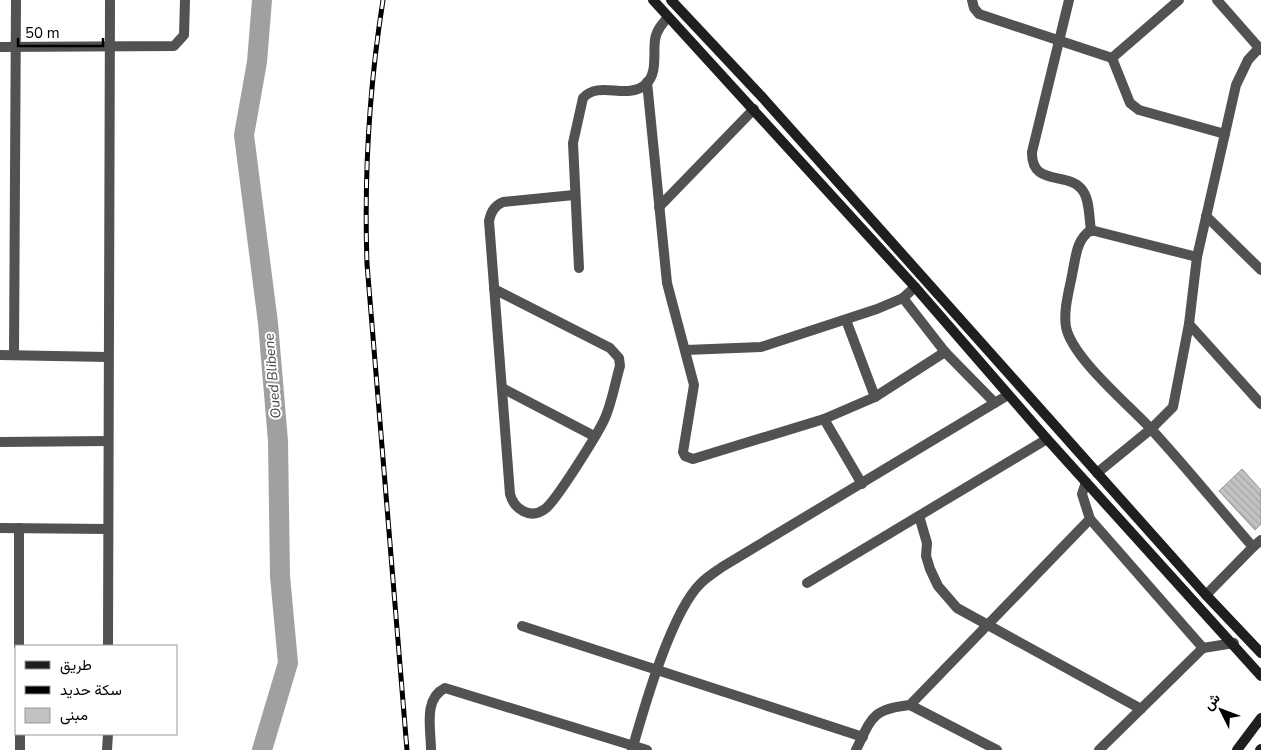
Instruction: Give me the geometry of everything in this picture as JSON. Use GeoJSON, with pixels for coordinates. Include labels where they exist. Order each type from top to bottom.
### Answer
{"type":"FeatureCollection","features":[{"type":"Feature","properties":{"kind":"main road"},"geometry":{"type":"LineString","coordinates":[[653,0],[915,287],[1047,439],[1234,643],[1261,676]]}},
{"type":"Feature","properties":{"kind":"main road"},"geometry":{"type":"LineString","coordinates":[[671,0],[759,94],[1206,595],[1261,654]]}},
{"type":"Feature","properties":{"kind":"main road"},"geometry":{"type":"LineString","coordinates":[[753,109],[752,94],[759,94]]}},
{"type":"Feature","properties":{"kind":"main road"},"geometry":{"type":"LineString","coordinates":[[753,109],[764,112],[768,104]]}},
{"type":"Feature","properties":{"kind":"main road"},"geometry":{"type":"LineString","coordinates":[[1087,483],[1085,470],[1098,474]]}},
{"type":"Feature","properties":{"kind":"main road"},"geometry":{"type":"LineString","coordinates":[[1087,483],[1100,487],[1098,474]]}},
{"type":"Feature","properties":{"kind":"main road"},"geometry":{"type":"LineString","coordinates":[[1237,750],[1261,718]]}},
{"type":"Feature","properties":{"kind":"street"},"geometry":{"type":"LineString","coordinates":[[14,355],[16,0]]}},
{"type":"Feature","properties":{"kind":"street"},"geometry":{"type":"LineString","coordinates":[[108,645],[110,0]]}},
{"type":"Feature","properties":{"kind":"street"},"geometry":{"type":"LineString","coordinates":[[0,48],[169,47],[179,44],[184,35],[185,0]]}},
{"type":"Feature","properties":{"kind":"street"},"geometry":{"type":"LineString","coordinates":[[972,0],[974,8],[979,14],[1112,58]]}},
{"type":"Feature","properties":{"kind":"street"},"geometry":{"type":"LineString","coordinates":[[1069,0],[1032,152],[1032,162],[1037,171],[1073,184],[1083,190],[1087,199],[1091,230]]}},
{"type":"Feature","properties":{"kind":"street"},"geometry":{"type":"LineString","coordinates":[[1112,58],[1179,0]]}},
{"type":"Feature","properties":{"kind":"street"},"geometry":{"type":"LineString","coordinates":[[1098,474],[1151,429],[1173,406],[1189,324],[1197,257],[1236,85],[1248,60],[1260,49],[1216,0]]}},
{"type":"Feature","properties":{"kind":"street"},"geometry":{"type":"LineString","coordinates":[[668,17],[658,29],[655,40],[654,67],[648,82],[667,283],[694,385],[683,452],[688,459],[824,419],[875,397],[945,352]]}},
{"type":"Feature","properties":{"kind":"street"},"geometry":{"type":"LineString","coordinates":[[1112,58],[1130,103],[1139,110],[1225,134]]}},
{"type":"Feature","properties":{"kind":"street"},"geometry":{"type":"LineString","coordinates":[[579,268],[573,143],[583,98],[594,90],[635,91],[648,82]]}},
{"type":"Feature","properties":{"kind":"street"},"geometry":{"type":"LineString","coordinates":[[659,208],[753,109]]}},
{"type":"Feature","properties":{"kind":"street"},"geometry":{"type":"LineString","coordinates":[[494,289],[615,352],[620,366],[605,418],[556,497],[545,510],[527,512],[519,510],[512,504],[510,494],[494,289],[489,221],[491,212],[496,205],[503,202],[574,195]]}},
{"type":"Feature","properties":{"kind":"street"},"geometry":{"type":"LineString","coordinates":[[1206,216],[1261,270]]}},
{"type":"Feature","properties":{"kind":"street"},"geometry":{"type":"LineString","coordinates":[[1197,257],[1091,230],[1082,235],[1065,312],[1066,328],[1072,343],[1091,368],[1151,429],[1257,544],[1206,595]]}},
{"type":"Feature","properties":{"kind":"street"},"geometry":{"type":"LineString","coordinates":[[686,350],[761,347],[846,320],[903,298],[915,287]]}},
{"type":"Feature","properties":{"kind":"street"},"geometry":{"type":"LineString","coordinates":[[903,298],[945,352],[995,403]]}},
{"type":"Feature","properties":{"kind":"street"},"geometry":{"type":"LineString","coordinates":[[846,320],[875,397]]}},
{"type":"Feature","properties":{"kind":"street"},"geometry":{"type":"LineString","coordinates":[[1189,324],[1261,404]]}},
{"type":"Feature","properties":{"kind":"street"},"geometry":{"type":"LineString","coordinates":[[0,355],[108,356]]}},
{"type":"Feature","properties":{"kind":"street"},"geometry":{"type":"LineString","coordinates":[[502,388],[594,436]]}},
{"type":"Feature","properties":{"kind":"street"},"geometry":{"type":"LineString","coordinates":[[633,748],[673,628],[685,604],[700,584],[722,567],[1008,394]]}},
{"type":"Feature","properties":{"kind":"street"},"geometry":{"type":"LineString","coordinates":[[824,419],[862,484]]}},
{"type":"Feature","properties":{"kind":"street"},"geometry":{"type":"LineString","coordinates":[[807,582],[1047,439]]}},
{"type":"Feature","properties":{"kind":"street"},"geometry":{"type":"LineString","coordinates":[[0,442],[108,441]]}},
{"type":"Feature","properties":{"kind":"street"},"geometry":{"type":"LineString","coordinates":[[1087,483],[1082,494],[1090,519],[1203,648]]}},
{"type":"Feature","properties":{"kind":"street"},"geometry":{"type":"LineString","coordinates":[[919,516],[927,543],[926,556],[938,586],[957,608],[1141,709]]}},
{"type":"Feature","properties":{"kind":"street"},"geometry":{"type":"LineString","coordinates":[[856,750],[876,715],[882,710],[910,705],[1090,519]]}},
{"type":"Feature","properties":{"kind":"street"},"geometry":{"type":"LineString","coordinates":[[0,528],[108,529]]}},
{"type":"Feature","properties":{"kind":"street"},"geometry":{"type":"LineString","coordinates":[[19,528],[20,645]]}},
{"type":"Feature","properties":{"kind":"street"},"geometry":{"type":"LineString","coordinates":[[522,626],[863,737]]}},
{"type":"Feature","properties":{"kind":"street"},"geometry":{"type":"LineString","coordinates":[[1100,750],[1203,648],[1234,643]]}},
{"type":"Feature","properties":{"kind":"street"},"geometry":{"type":"LineString","coordinates":[[431,750],[430,708],[432,699],[438,691],[445,688],[633,748],[647,750]]}},
{"type":"Feature","properties":{"kind":"street"},"geometry":{"type":"LineString","coordinates":[[910,705],[997,750]]}},
{"type":"Feature","properties":{"kind":"street"},"geometry":{"type":"LineString","coordinates":[[20,735],[20,750]]}},
{"type":"Feature","properties":{"kind":"street"},"geometry":{"type":"LineString","coordinates":[[108,735],[108,750]]}},
{"type":"Feature","properties":{"kind":"building"},"geometry":{"type":"Polygon","coordinates":[[[1242,469],[1261,490],[1261,524],[1255,530],[1219,491],[1242,469]]]}},
{"type":"Feature","properties":{"kind":"waterway","name":"Oued Blibene"},"geometry":{"type":"LineString","coordinates":[[262,0],[257,62],[244,135],[268,323],[278,441],[280,576],[288,663],[262,750]]}},
{"type":"Feature","properties":{"kind":"railway"},"geometry":{"type":"LineString","coordinates":[[383,0],[371,99],[366,198],[367,264],[407,750]]}}]}
